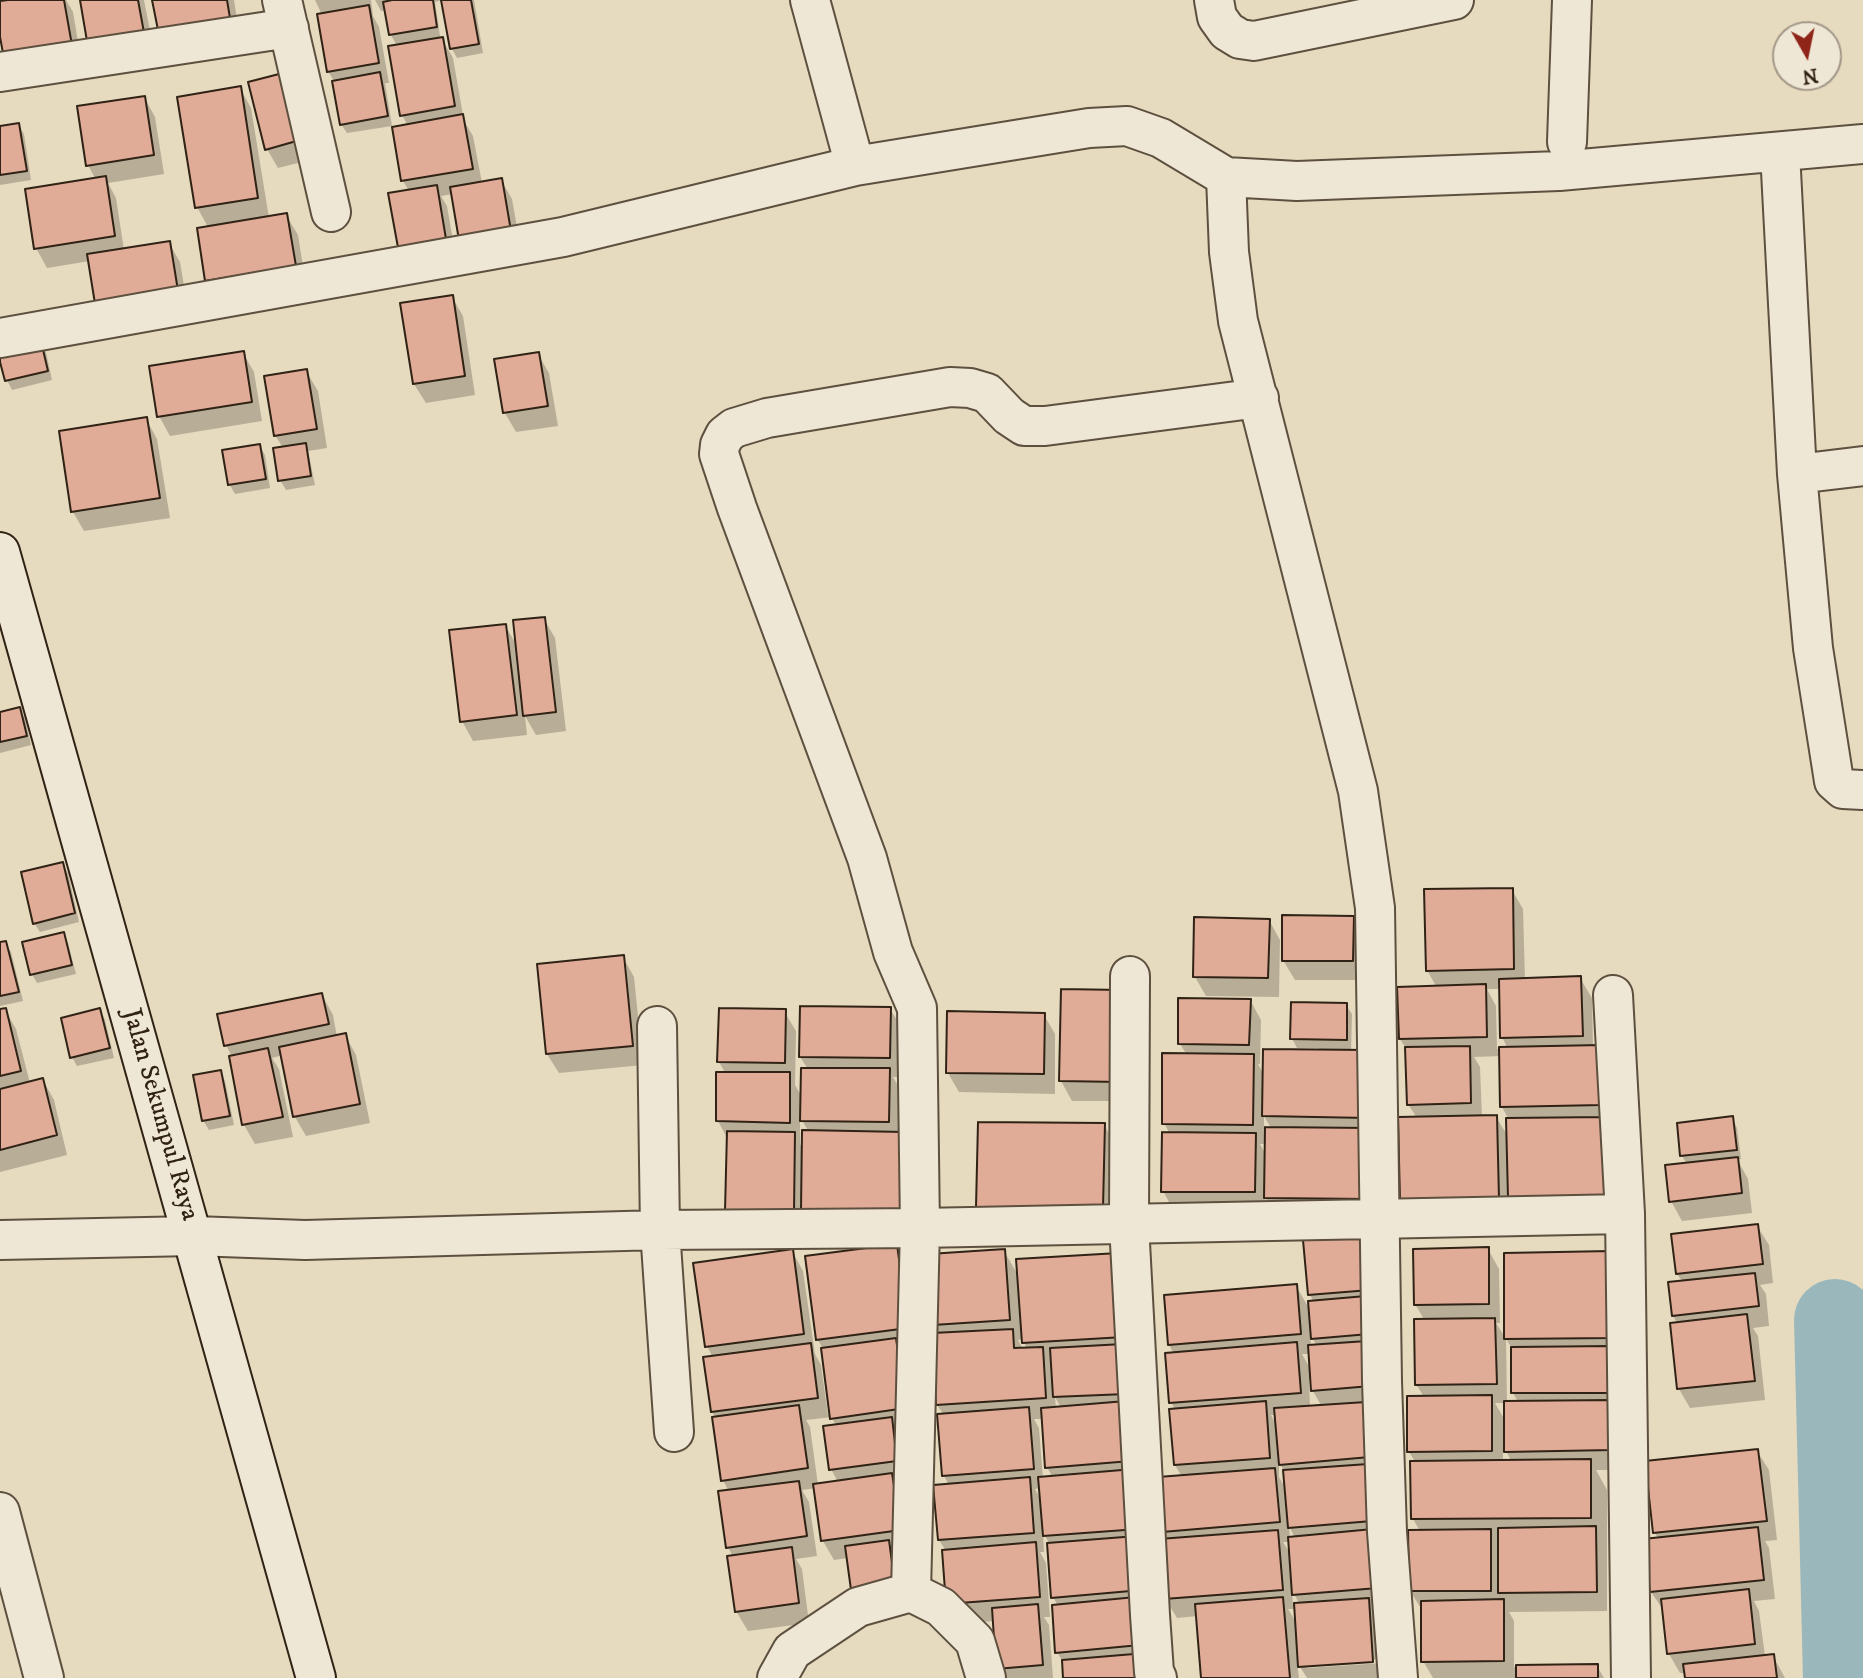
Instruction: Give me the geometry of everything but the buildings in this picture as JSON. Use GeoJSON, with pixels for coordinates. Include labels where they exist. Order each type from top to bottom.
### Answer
{"type":"FeatureCollection","features":[{"type":"Feature","properties":{"kind":"street"},"geometry":{"type":"LineString","coordinates":[[810,0],[855,166]]}},
{"type":"Feature","properties":{"kind":"street"},"geometry":{"type":"LineString","coordinates":[[1214,0],[1217,17],[1227,31],[1240,39],[1254,41],[1454,0]]}},
{"type":"Feature","properties":{"kind":"street"},"geometry":{"type":"LineString","coordinates":[[1567,142],[1572,0]]}},
{"type":"Feature","properties":{"kind":"street"},"geometry":{"type":"LineString","coordinates":[[0,72],[286,14],[331,212]]}},
{"type":"Feature","properties":{"kind":"street"},"geometry":{"type":"LineString","coordinates":[[0,338],[562,237],[855,166],[1089,128],[1127,126],[1161,138],[1226,177],[1297,181],[1559,171],[1863,144]]}},
{"type":"Feature","properties":{"kind":"street"},"geometry":{"type":"LineString","coordinates":[[1780,152],[1797,474],[1813,648],[1834,781],[1843,789],[1863,790]]}},
{"type":"Feature","properties":{"kind":"street"},"geometry":{"type":"LineString","coordinates":[[1226,177],[1229,252],[1238,321],[1359,791],[1375,908],[1382,1381],[1387,1532],[1398,1678]]}},
{"type":"Feature","properties":{"kind":"street"},"geometry":{"type":"LineString","coordinates":[[911,1592],[920,1228],[917,1008],[892,952],[867,858],[737,509],[719,454],[720,445],[725,435],[734,428],[767,418],[950,387],[970,388],[988,393],[1009,416],[1024,426],[1045,426],[1259,398]]}},
{"type":"Feature","properties":{"kind":"street"},"geometry":{"type":"LineString","coordinates":[[1797,474],[1863,466]]}},
{"type":"Feature","properties":{"kind":"street","name":"Jalan Sekumpul Raya"},"geometry":{"type":"LineString","coordinates":[[0,552],[12,640],[194,1236],[316,1678]]}},
{"type":"Feature","properties":{"kind":"street"},"geometry":{"type":"LineString","coordinates":[[1130,976],[1129,1224],[1151,1626],[1154,1672],[1157,1678]]}},
{"type":"Feature","properties":{"kind":"street"},"geometry":{"type":"LineString","coordinates":[[1613,995],[1625,1214],[1631,1678]]}},
{"type":"Feature","properties":{"kind":"street"},"geometry":{"type":"LineString","coordinates":[[657,1027],[660,1230],[674,1432]]}},
{"type":"Feature","properties":{"kind":"street"},"geometry":{"type":"LineString","coordinates":[[0,1240],[194,1236],[305,1240],[660,1230],[920,1228],[1625,1214]]}},
{"type":"Feature","properties":{"kind":"street"},"geometry":{"type":"LineString","coordinates":[[0,1513],[44,1678]]}},
{"type":"Feature","properties":{"kind":"street"},"geometry":{"type":"LineString","coordinates":[[777,1678],[792,1651],[859,1607],[911,1592],[941,1607],[975,1641],[986,1678]]}},
{"type":"Feature","properties":{"kind":"waterway"},"geometry":{"type":"LineString","coordinates":[[1835,1320],[1844,1678]]}}]}
